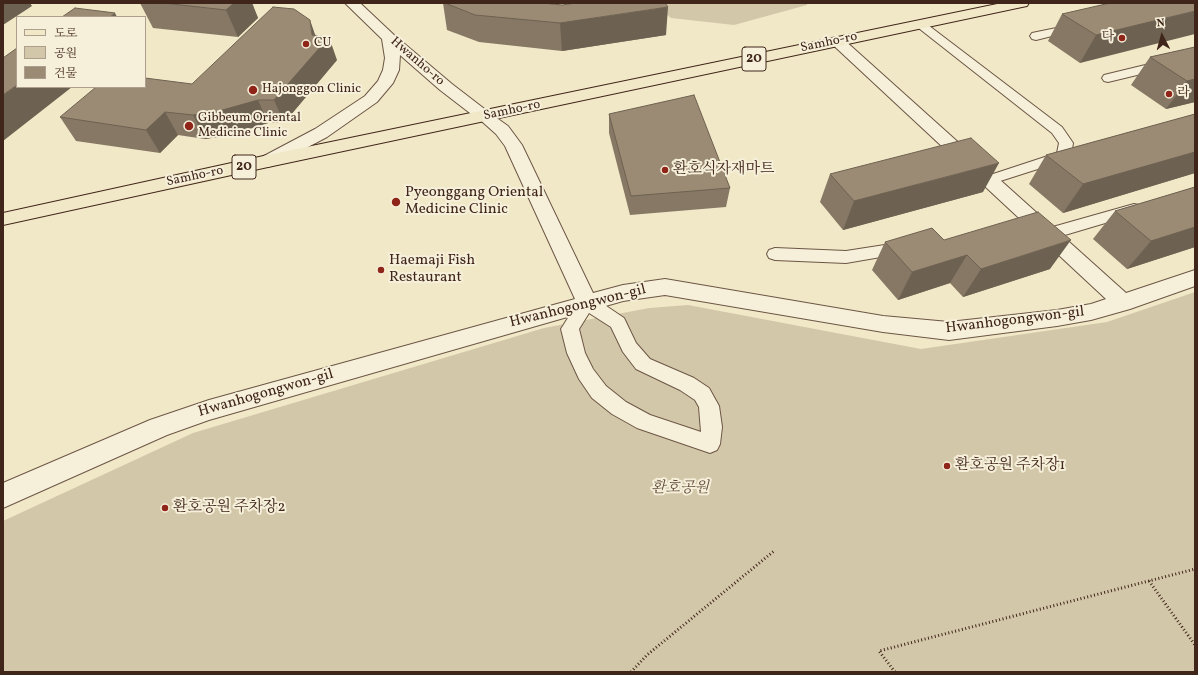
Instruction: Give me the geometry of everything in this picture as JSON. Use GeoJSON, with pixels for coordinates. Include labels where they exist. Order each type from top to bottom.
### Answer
{"type":"FeatureCollection","features":[{"type":"Feature","properties":{"kind":"main road","name":"Samho-ro"},"geometry":{"type":"LineString","coordinates":[[3,219],[268,161],[1022,3]]}},
{"type":"Feature","properties":{"kind":"street","name":"Hwanho-ro"},"geometry":{"type":"LineString","coordinates":[[352,3],[389,38],[446,87],[502,130],[513,145],[587,302]]}},
{"type":"Feature","properties":{"kind":"street"},"geometry":{"type":"LineString","coordinates":[[268,161],[321,133],[371,99],[385,83],[391,70],[393,58],[389,38]]}},
{"type":"Feature","properties":{"kind":"street"},"geometry":{"type":"LineString","coordinates":[[837,41],[989,180],[1026,223],[1048,234],[1123,303]]}},
{"type":"Feature","properties":{"kind":"street","name":"Hwanhogongwon-gil"},"geometry":{"type":"LineString","coordinates":[[3,496],[159,427],[209,410],[623,293],[665,287],[883,324],[949,331],[1057,318],[1091,312],[1123,303],[1195,278]]}},
{"type":"Feature","properties":{"kind":"lane"},"geometry":{"type":"LineString","coordinates":[[920,24],[1057,130],[1066,143],[1064,156],[989,180]]}},
{"type":"Feature","properties":{"kind":"lane"},"geometry":{"type":"LineString","coordinates":[[1036,36],[1089,25]]}},
{"type":"Feature","properties":{"kind":"lane"},"geometry":{"type":"LineString","coordinates":[[1108,78],[1195,57]]}},
{"type":"Feature","properties":{"kind":"lane"},"geometry":{"type":"LineString","coordinates":[[1048,234],[1151,204]]}},
{"type":"Feature","properties":{"kind":"lane"},"geometry":{"type":"LineString","coordinates":[[775,254],[846,257],[894,249],[918,247]]}},
{"type":"Feature","properties":{"kind":"lane"},"geometry":{"type":"LineString","coordinates":[[587,302],[618,323],[629,347],[643,364],[687,384],[702,394],[709,406],[712,427],[710,444],[644,422],[619,408],[599,392],[586,374],[576,353],[570,329],[587,302]]}},
{"type":"Feature","properties":{"kind":"path"},"geometry":{"type":"LineString","coordinates":[[631,672],[648,655],[774,551]]}},
{"type":"Feature","properties":{"kind":"path"},"geometry":{"type":"LineString","coordinates":[[895,672],[879,651],[1195,569]]}},
{"type":"Feature","properties":{"kind":"path"},"geometry":{"type":"LineString","coordinates":[[1149,581],[1195,645]]}},
{"type":"Feature","properties":{"kind":"green space"},"geometry":{"type":"Polygon","coordinates":[[[653,3],[807,3],[807,5],[734,25],[671,18],[653,3]]]}},
{"type":"Feature","properties":{"kind":"green space","name":"환호공원"},"geometry":{"type":"Polygon","coordinates":[[[1195,292],[1195,672],[3,672],[3,521],[193,433],[544,328],[649,308],[688,305],[921,349],[1107,322],[1195,292]]]}},
{"type":"Feature","properties":{"kind":"building"},"geometry":{"type":"Polygon","coordinates":[[[163,3],[234,3],[226,10],[163,3]]]}},
{"type":"Feature","properties":{"kind":"building"},"geometry":{"type":"Polygon","coordinates":[[[445,3],[543,3],[562,5],[576,3],[665,3],[668,7],[560,23],[475,15],[445,3]]]}},
{"type":"Feature","properties":{"kind":"building"},"geometry":{"type":"Polygon","coordinates":[[[1110,3],[1195,3],[1195,11],[1096,35],[1062,14],[1110,3]]]}},
{"type":"Feature","properties":{"kind":"building"},"geometry":{"type":"Polygon","coordinates":[[[273,7],[294,9],[310,20],[312,35],[329,37],[274,100],[258,100],[219,111],[193,115],[165,112],[146,130],[60,117],[95,88],[146,88],[146,78],[192,84],[273,7]]]}},
{"type":"Feature","properties":{"kind":"building"},"geometry":{"type":"Polygon","coordinates":[[[75,8],[115,13],[111,16],[63,16],[75,8]]]}},
{"type":"Feature","properties":{"kind":"building"},"geometry":{"type":"Polygon","coordinates":[[[1195,47],[1195,79],[1187,81],[1150,57],[1195,47]]]}},
{"type":"Feature","properties":{"kind":"building"},"geometry":{"type":"Polygon","coordinates":[[[16,49],[16,86],[3,95],[3,58],[16,49]]]}},
{"type":"Feature","properties":{"kind":"building","name":"환호식자재마트"},"geometry":{"type":"Polygon","coordinates":[[[694,95],[730,188],[631,196],[609,114],[694,95]]]}},
{"type":"Feature","properties":{"kind":"building"},"geometry":{"type":"Polygon","coordinates":[[[1195,114],[1195,152],[1083,184],[1046,155],[1195,114]]]}},
{"type":"Feature","properties":{"kind":"building"},"geometry":{"type":"Polygon","coordinates":[[[971,138],[999,163],[854,201],[830,174],[971,138]]]}},
{"type":"Feature","properties":{"kind":"building"},"geometry":{"type":"Polygon","coordinates":[[[1195,187],[1195,227],[1151,241],[1115,211],[1195,187]]]}},
{"type":"Feature","properties":{"kind":"building"},"geometry":{"type":"Polygon","coordinates":[[[1038,212],[1071,240],[981,269],[967,255],[912,272],[885,242],[932,228],[944,240],[1038,212]]]}},
{"type":"Feature","properties":{"kind":"place","name":"다"},"geometry":{"type":"Point","coordinates":[1122,38]}},
{"type":"Feature","properties":{"kind":"place","name":"CU"},"geometry":{"type":"Point","coordinates":[306,44]}},
{"type":"Feature","properties":{"kind":"place","name":"Hajonggon Clinic"},"geometry":{"type":"Point","coordinates":[253,90]}},
{"type":"Feature","properties":{"kind":"place","name":"라"},"geometry":{"type":"Point","coordinates":[1169,94]}},
{"type":"Feature","properties":{"kind":"place","name":"Gibbeum Oriental Medicine Clinic"},"geometry":{"type":"Point","coordinates":[189,126]}},
{"type":"Feature","properties":{"kind":"place","name":"환호식자재마트"},"geometry":{"type":"Point","coordinates":[665,170]}},
{"type":"Feature","properties":{"kind":"place","name":"Pyeonggang Oriental Medicine Clinic"},"geometry":{"type":"Point","coordinates":[396,202]}},
{"type":"Feature","properties":{"kind":"place","name":"Haemaji Fish Restaurant"},"geometry":{"type":"Point","coordinates":[381,270]}},
{"type":"Feature","properties":{"kind":"place","name":"환호공원 주차장1"},"geometry":{"type":"Point","coordinates":[947,466]}},
{"type":"Feature","properties":{"kind":"place","name":"환호공원 주차장2"},"geometry":{"type":"Point","coordinates":[165,508]}}]}
